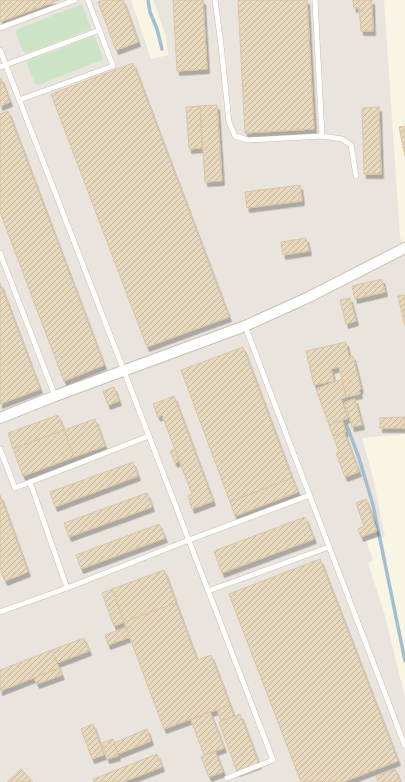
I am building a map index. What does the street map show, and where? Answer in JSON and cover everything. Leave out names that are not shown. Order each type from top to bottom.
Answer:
[{"type":"street","points":[[0,418],[245,326],[309,297],[405,248]]},
{"type":"lane","points":[[0,28],[75,0]]},
{"type":"lane","points":[[19,100],[113,66],[88,0]]},
{"type":"lane","points":[[214,0],[221,44],[229,122],[235,136],[248,140],[322,136],[342,139],[351,145],[356,176]]},
{"type":"lane","points":[[315,0],[322,136]]},
{"type":"lane","points":[[0,67],[100,30]]},
{"type":"lane","points":[[0,50],[273,760],[228,778]]},
{"type":"lane","points":[[0,253],[56,396]]},
{"type":"lane","points":[[245,326],[405,746]]},
{"type":"lane","points":[[0,449],[15,488],[149,436]]},
{"type":"lane","points":[[30,482],[67,588]]},
{"type":"lane","points":[[0,612],[67,588],[189,540],[310,495]]},
{"type":"lane","points":[[208,591],[329,547]]},
{"type":"shaded area","points":[[0,0],[131,0],[151,59],[168,55],[166,37],[153,0],[384,0],[400,237],[405,248],[405,434],[362,438],[373,477],[385,537],[366,540],[373,560],[368,563],[384,612],[405,697],[405,782],[0,782]]},
{"type":"green space","points":[[82,4],[91,29],[27,53],[23,51],[16,30]]},
{"type":"green space","points":[[93,36],[95,37],[103,58],[102,60],[38,85],[35,84],[27,64],[28,61]]},
{"type":"building","points":[[0,0],[59,0],[0,22]]},
{"type":"building","points":[[104,0],[123,0],[138,42],[116,50],[98,2]]},
{"type":"building","points":[[173,0],[203,0],[207,69],[177,71]]},
{"type":"building","points":[[238,0],[307,0],[314,129],[245,133]]},
{"type":"building","points":[[353,0],[372,0],[373,31],[361,31],[359,8],[354,8]]},
{"type":"building","points":[[133,63],[229,317],[147,347],[51,94]]},
{"type":"building","points":[[0,78],[10,102],[0,106]]},
{"type":"building","points":[[217,105],[222,181],[205,182],[200,106]]},
{"type":"building","points":[[200,106],[202,148],[189,149],[186,107]]},
{"type":"building","points":[[379,107],[381,174],[364,174],[362,108]]},
{"type":"building","points":[[8,111],[104,365],[64,381],[0,212],[0,114]]},
{"type":"building","points":[[405,126],[405,156],[399,127]]},
{"type":"building","points":[[300,185],[302,201],[247,208],[245,192]]},
{"type":"building","points":[[306,238],[309,251],[283,255],[281,242]]},
{"type":"building","points":[[382,279],[385,292],[355,299],[352,286]]},
{"type":"building","points":[[0,283],[40,389],[0,404]]},
{"type":"building","points":[[405,295],[405,326],[398,296]]},
{"type":"building","points":[[350,298],[356,321],[346,324],[340,300]]},
{"type":"building","points":[[346,342],[349,357],[353,356],[361,389],[359,390],[360,394],[346,397],[339,367],[331,369],[334,381],[314,385],[306,351]]},
{"type":"building","points":[[243,347],[292,478],[230,502],[181,370]]},
{"type":"building","points":[[342,379],[346,397],[341,399],[348,418],[329,425],[316,389]]},
{"type":"building","points":[[114,387],[119,401],[108,405],[103,391]]},
{"type":"building","points":[[174,396],[213,501],[192,509],[188,496],[192,494],[162,415],[158,417],[153,404]]},
{"type":"building","points":[[355,399],[362,425],[352,427],[345,402]]},
{"type":"building","points":[[58,415],[64,430],[13,449],[8,433]]},
{"type":"building","points":[[405,417],[405,428],[380,428],[380,418]]},
{"type":"building","points":[[95,419],[105,446],[74,457],[64,430]]},
{"type":"building","points":[[342,420],[346,432],[333,436],[329,425]]},
{"type":"building","points":[[64,430],[74,457],[23,476],[13,449]]},
{"type":"building","points":[[344,432],[359,472],[345,477],[336,453],[339,452],[333,436]]},
{"type":"building","points":[[175,449],[179,461],[175,463],[170,451]]},
{"type":"building","points":[[133,462],[138,476],[55,507],[50,492]]},
{"type":"building","points":[[292,478],[298,492],[235,516],[230,502]]},
{"type":"building","points":[[147,493],[152,507],[69,537],[64,523]]},
{"type":"building","points":[[0,495],[28,572],[5,581],[0,568]]},
{"type":"building","points":[[366,499],[377,531],[361,537],[358,529],[364,526],[356,503]]},
{"type":"building","points":[[305,517],[314,539],[222,573],[214,551]]},
{"type":"building","points":[[159,524],[165,538],[81,569],[76,555]]},
{"type":"building","points":[[320,559],[398,761],[343,782],[301,782],[229,594]]},
{"type":"building","points":[[164,570],[176,603],[124,622],[112,589]]},
{"type":"building","points":[[112,589],[124,622],[114,626],[102,593]]},
{"type":"building","points":[[176,603],[197,660],[211,655],[230,705],[164,729],[124,622]]},
{"type":"building","points":[[126,627],[130,637],[108,645],[105,635]]},
{"type":"building","points":[[84,638],[89,651],[57,663],[52,650]]},
{"type":"building","points":[[52,650],[59,668],[0,691],[0,670]]},
{"type":"building","points":[[59,668],[62,675],[37,684],[34,678]]},
{"type":"building","points":[[230,705],[234,716],[221,721],[217,710]]},
{"type":"building","points":[[210,712],[224,748],[204,755],[191,720]]},
{"type":"building","points":[[240,714],[259,764],[237,772],[219,722]]},
{"type":"building","points":[[93,724],[104,755],[92,759],[81,729]]},
{"type":"building","points":[[147,729],[151,741],[118,754],[114,743]]},
{"type":"building","points":[[113,739],[118,756],[107,759],[102,743]]},
{"type":"building","points":[[215,751],[223,772],[209,777],[201,757]]},
{"type":"building","points":[[157,754],[162,767],[123,782],[94,782],[93,779]]},
{"type":"building","points":[[21,769],[33,782],[7,782]]},
{"type":"building","points":[[395,769],[400,782],[378,782],[376,776]]},
{"type":"waterway","points":[[148,0],[150,12],[157,29],[162,49]]},
{"type":"waterway","points":[[347,426],[359,458],[373,505],[405,661]]}]
